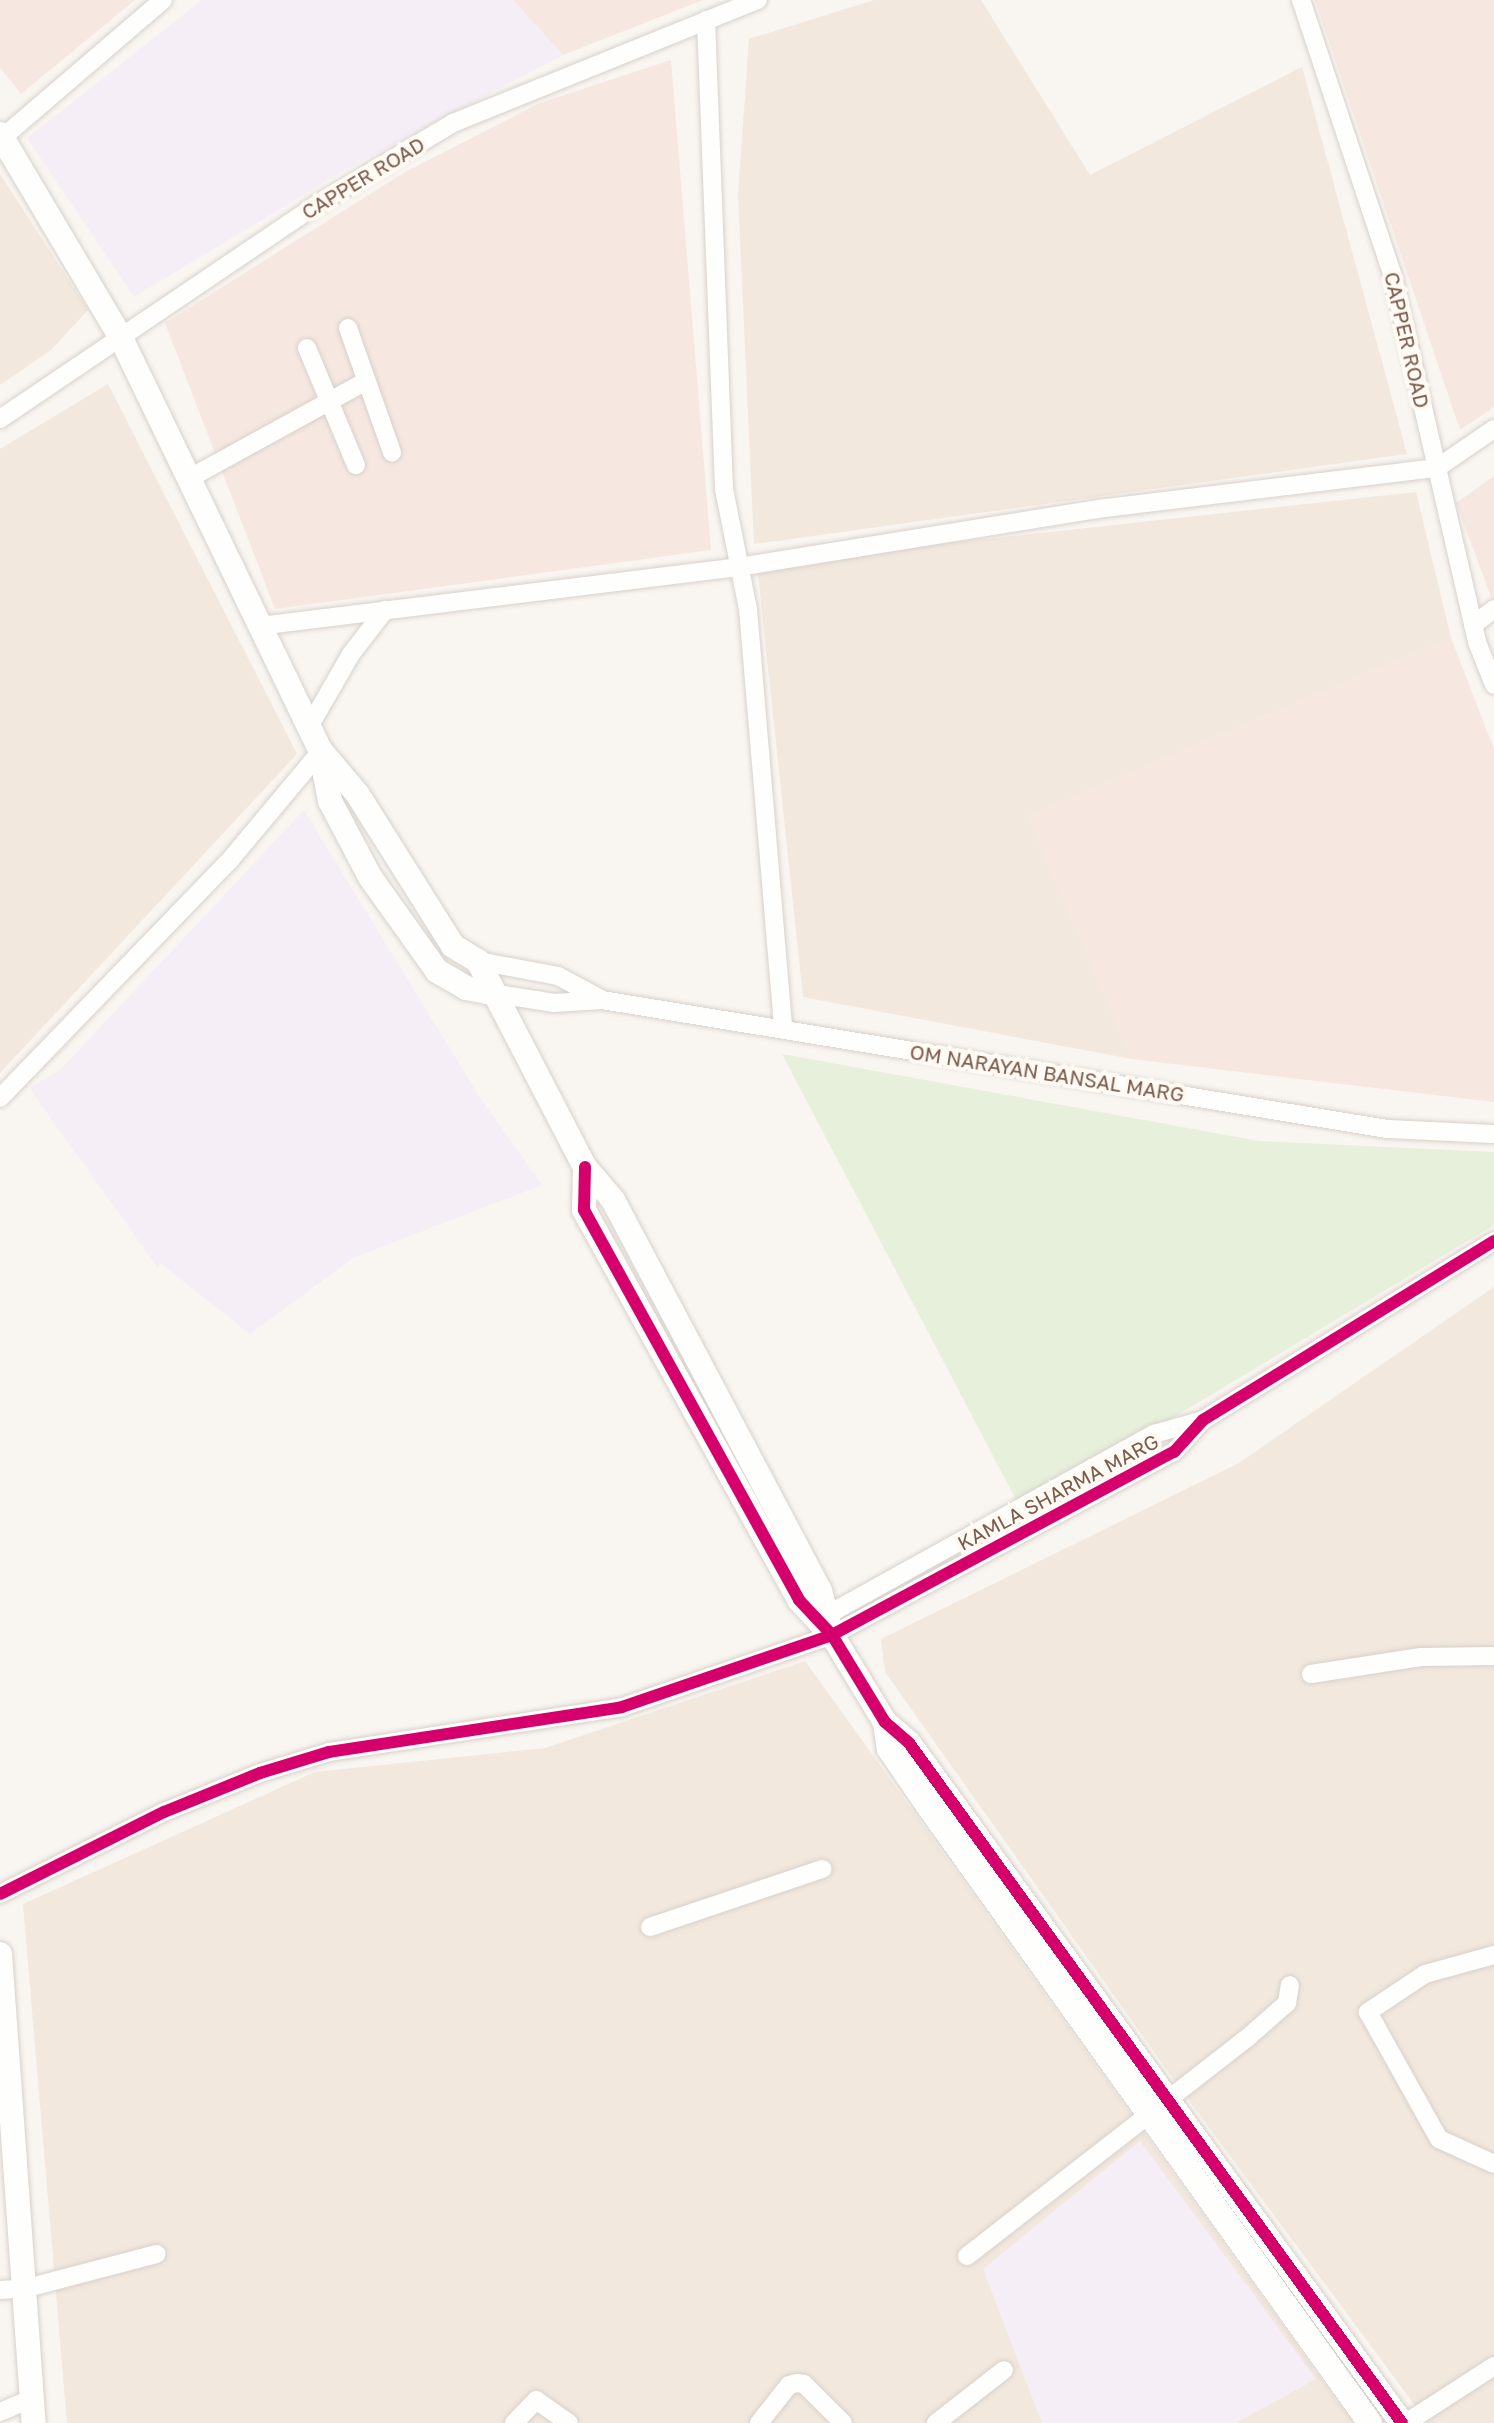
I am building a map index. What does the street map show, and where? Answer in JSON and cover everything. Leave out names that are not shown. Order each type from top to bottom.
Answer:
[{"type":"street","points":[[163,0],[1,136],[121,338],[321,751],[358,795],[453,946],[478,961],[558,976],[602,1000]]},
{"type":"street","name":"CAPPER ROAD","points":[[0,419],[316,205],[453,123],[758,0]]},
{"type":"street","name":"CAPPER ROAD","points":[[1301,0],[1392,273],[1473,625],[1494,685]]},
{"type":"street","points":[[706,20],[724,489],[748,609],[783,1030]]},
{"type":"street","points":[[348,328],[392,452]]},
{"type":"street","points":[[307,348],[356,465]]},
{"type":"street","points":[[188,479],[366,381]]},
{"type":"street","points":[[259,626],[739,567],[1097,509],[1437,468],[1494,429]]},
{"type":"street","points":[[1473,625],[1494,609]]},
{"type":"street","points":[[309,727],[351,654],[385,610]]},
{"type":"street","points":[[321,751],[330,801],[370,877],[437,971],[466,988],[491,993],[554,1003],[602,1000]]},
{"type":"street","points":[[0,1098],[230,860],[321,751]]},
{"type":"street","points":[[478,961],[491,993],[585,1167],[584,1210],[799,1600],[830,1625],[885,1722],[909,1743],[1159,2111],[1254,2266],[1370,2423]]},
{"type":"street","name":"OM NARAYAN BANSAL MARG","points":[[602,1000],[1387,1129],[1494,1134]]},
{"type":"street","name":"KAMLA SHARMA MARG","points":[[830,1625],[1016,1510],[1154,1434],[1203,1420],[1494,1241]]},
{"type":"street","name":"KAMLA SHARMA MARG","points":[[830,1625],[1027,1531],[1174,1452],[1203,1420]]},
{"type":"street","points":[[1016,1510],[1027,1531]]},
{"type":"street","points":[[0,1894],[164,1812],[274,1769],[329,1752],[622,1707],[830,1625]]},
{"type":"street","points":[[1311,1674],[1421,1657],[1494,1656]]},
{"type":"street","points":[[650,1927],[822,1869]]},
{"type":"street","points":[[0,1954],[7,2119],[27,2288],[34,2423]]},
{"type":"street","points":[[1494,1955],[1425,1974],[1368,2012],[1439,2139],[1494,2164]]},
{"type":"street","points":[[967,2256],[1159,2111],[1287,2003],[1290,1985]]},
{"type":"street","points":[[1159,2111],[1276,2252],[1404,2423],[1494,2366]]},
{"type":"street","points":[[1254,2266],[1276,2252]]},
{"type":"street","points":[[0,2290],[27,2288],[157,2254]]},
{"type":"street","points":[[936,2423],[1004,2370]]},
{"type":"street","points":[[759,2423],[789,2385],[797,2383],[804,2384],[843,2423]]},
{"type":"street","points":[[0,2412],[33,2398]]},
{"type":"street","points":[[514,2423],[536,2400],[569,2423]]},
{"type":"shaded area","points":[[0,0],[135,0],[21,94],[0,68]]},
{"type":"shaded area","points":[[202,0],[513,0],[563,55],[338,174],[134,297],[27,138]]},
{"type":"shaded area","points":[[513,0],[703,0],[563,55]]},
{"type":"shaded area","points":[[874,0],[981,0],[1090,175],[1302,67],[1407,454],[754,544],[738,195],[749,39]]},
{"type":"shaded area","points":[[1315,0],[1494,0],[1494,407],[1460,430]]},
{"type":"shaded area","points":[[671,60],[711,550],[275,609],[165,323],[405,172],[540,103]]},
{"type":"shaded area","points":[[0,174],[88,310],[51,350],[0,385]]},
{"type":"shaded area","points":[[108,384],[297,754],[0,1073],[0,449]]},
{"type":"shaded area","points":[[1494,476],[1494,605],[1456,503]]},
{"type":"shaded area","points":[[1416,492],[1451,638],[1028,816],[1132,1059],[803,997],[757,564]]},
{"type":"shaded area","points":[[1451,638],[1494,749],[1494,1102],[1132,1059],[1027,816]]},
{"type":"shaded area","points":[[304,810],[479,1096],[542,1185],[353,1258],[250,1334],[160,1263],[158,1268],[29,1088],[60,1070]]},
{"type":"shaded area","points":[[1494,1287],[1494,2423],[1428,2423],[1176,2083],[885,1672],[881,1639],[1239,1463]]},
{"type":"shaded area","points":[[805,1661],[1353,2423],[67,2423],[23,1904],[315,1772],[545,1748]]},
{"type":"shaded area","points":[[1140,2141],[1316,2379],[1236,2423],[1042,2423],[983,2269]]},
{"type":"green space","points":[[782,1054],[1259,1141],[1494,1152],[1494,1225],[1021,1509]]},
{"type":"cycle path","points":[[585,1167],[584,1210],[799,1600],[832,1635],[885,1722],[909,1743],[1402,2423]]},
{"type":"cycle path","points":[[0,1894],[164,1812],[260,1773],[329,1752],[622,1707],[832,1635],[1174,1452],[1203,1420],[1494,1241]]}]
